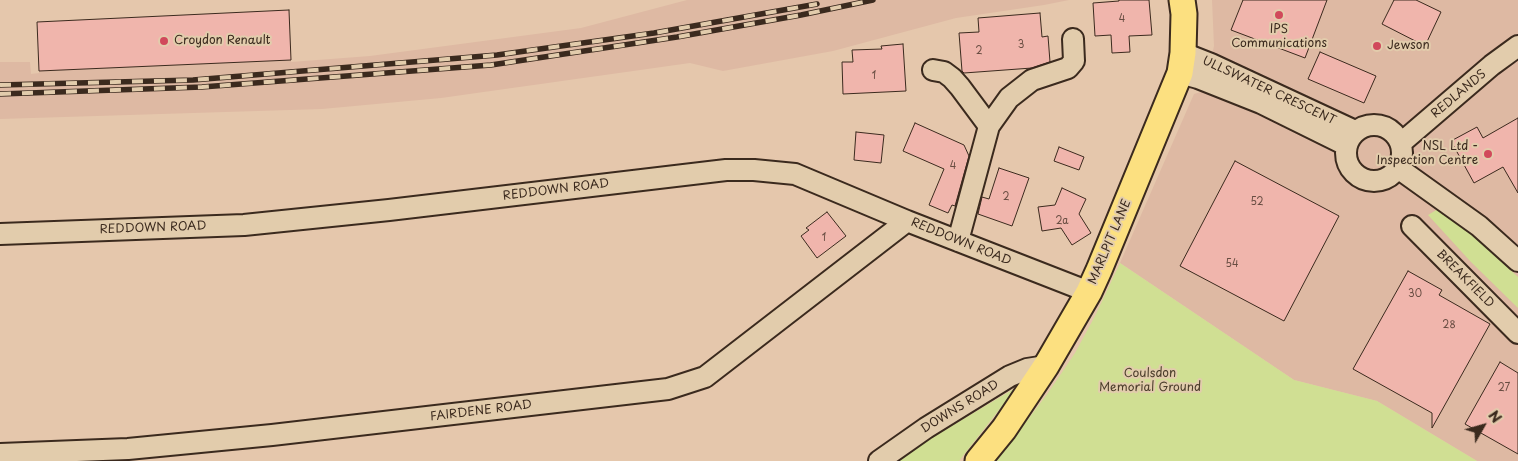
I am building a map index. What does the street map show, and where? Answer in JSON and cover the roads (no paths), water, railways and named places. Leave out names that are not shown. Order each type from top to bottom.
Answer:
[{"type":"main road","name":"MARLPIT LANE","points":[[978,461],[1004,429],[1046,366],[1089,292],[1182,63],[1184,14],[1182,0]]},
{"type":"street","points":[[958,241],[989,126],[1009,98],[1032,80],[1068,68],[1074,61],[1073,40]]},
{"type":"street","name":"REDLANDS","points":[[1401,143],[1492,65],[1518,46]]},
{"type":"street","name":"ULLSWATER CRESCENT","points":[[1182,63],[1198,78],[1298,120],[1351,138]]},
{"type":"street","points":[[933,70],[944,72],[960,86],[989,126]]},
{"type":"street","points":[[1372,124],[1390,129],[1401,143],[1402,152],[1398,168],[1384,180],[1366,181],[1358,177],[1351,171],[1345,154],[1351,138],[1363,126],[1372,124]]},
{"type":"street","points":[[1398,168],[1479,226],[1518,261]]},
{"type":"street","name":"REDDOWN ROAD","points":[[0,234],[244,225],[389,210],[726,170],[796,174],[907,221],[1089,292]]},
{"type":"street","name":"FAIRDENE ROAD","points":[[0,454],[128,449],[252,437],[668,389],[705,377],[907,221]]},
{"type":"street","name":"BREAKFIELD","points":[[1412,226],[1518,333]]},
{"type":"street","name":"DOWNS ROAD","points":[[879,461],[926,428],[1010,376],[1027,369],[1046,366]]},
{"type":"railway","points":[[0,94],[202,87],[491,65],[677,37],[873,0]]},
{"type":"railway","points":[[0,85],[193,80],[497,55],[654,33],[817,4]]},
{"type":"place","name":"IPS Communications","points":[[1279,15]]},
{"type":"place","name":"Croydon Renault","points":[[164,41]]},
{"type":"place","name":"Jewson","points":[[1377,46]]},
{"type":"place","name":"NSL Ltd - Inspection Centre","points":[[1488,154]]},
{"type":"park label","name":"Coulsdon Memorial Ground","points":[[1150,381]]}]
